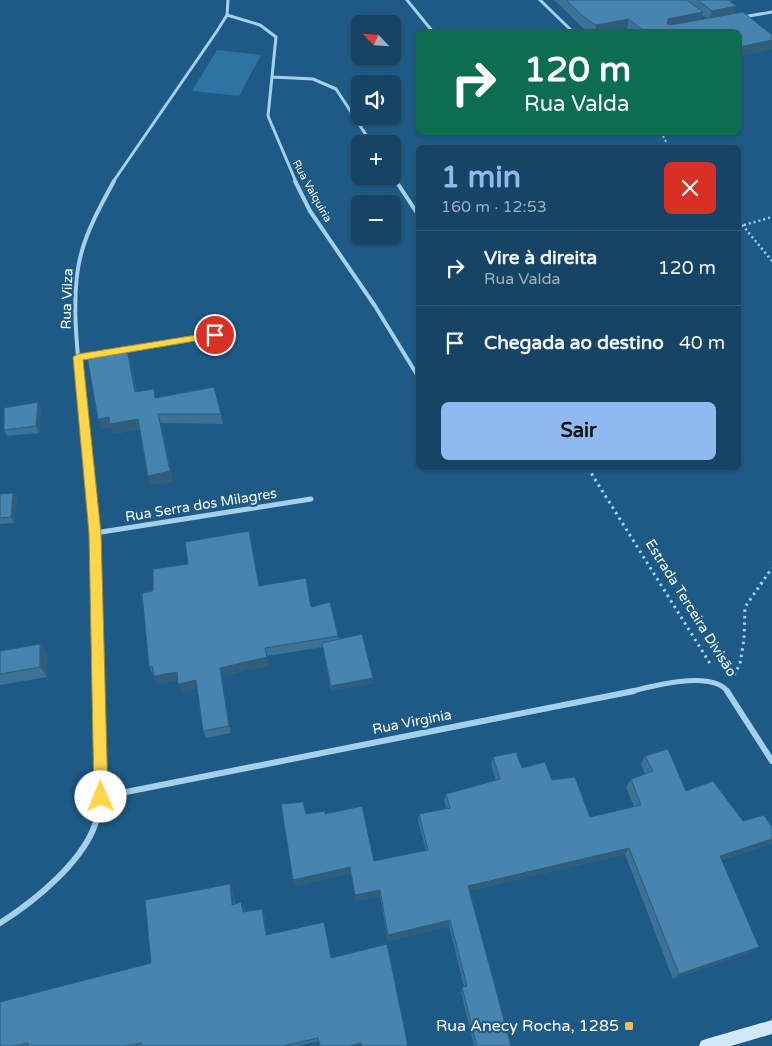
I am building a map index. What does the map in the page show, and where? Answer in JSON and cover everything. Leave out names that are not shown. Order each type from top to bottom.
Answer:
[{"type":"street","points":[[227,12],[228,0]]},
{"type":"street","points":[[407,0],[431,30]]},
{"type":"street","points":[[540,0],[571,30]]},
{"type":"street","name":"Rua Valquíria","points":[[227,12],[272,31],[276,37],[268,116],[283,156],[310,211],[375,306],[416,373]]},
{"type":"street","name":"Rua Vilza","points":[[0,923],[36,896],[68,865],[90,839],[98,819],[101,797],[95,533],[78,357],[76,294],[80,256],[90,225],[115,179],[227,12]]},
{"type":"street","points":[[735,19],[772,12]]},
{"type":"street","points":[[272,78],[313,79],[336,89],[366,135]]},
{"type":"street","points":[[399,185],[416,211]]},
{"type":"street","points":[[117,351],[215,335]]},
{"type":"street","points":[[78,357],[107,352]]},
{"type":"street","name":"Rua Serra dos Milagres","points":[[95,533],[311,499]]},
{"type":"street","name":"Rua Virginia","points":[[101,797],[688,680],[712,683],[726,689]]},
{"type":"street","name":"Estrada Terceira Divisão","points":[[726,689],[772,761]]},
{"type":"street","points":[[706,1046],[772,1026]]},
{"type":"path","points":[[744,225],[772,217]]},
{"type":"path","points":[[741,223],[772,261]]},
{"type":"path","name":"Estrada Terceira Divisão","points":[[589,470],[726,689]]},
{"type":"path","points":[[726,689],[740,664],[746,607],[772,568]]},
{"type":"shaded area","points":[[217,50],[261,55],[239,96],[192,91]]},
{"type":"building","points":[[566,0],[687,0],[703,12],[668,19],[667,24],[743,12],[772,35],[772,40],[741,47],[741,30],[643,30],[629,19],[596,25],[585,18]]},
{"type":"building","points":[[698,0],[728,0],[736,6],[712,11]]},
{"type":"building","points":[[127,349],[135,392],[154,389],[155,398],[214,387],[221,414],[158,414],[170,471],[148,476],[138,419],[110,424],[109,417],[98,419],[87,356]]},
{"type":"building","points":[[38,402],[36,426],[4,430],[4,408]]},
{"type":"building","points":[[13,493],[11,517],[0,518],[0,494]]},
{"type":"building","points":[[249,531],[259,586],[306,578],[311,607],[330,602],[338,636],[265,648],[267,657],[220,668],[229,726],[203,731],[196,680],[178,684],[177,672],[154,676],[152,666],[149,667],[142,593],[153,591],[153,569],[188,564],[185,542]]},
{"type":"building","points":[[362,634],[373,678],[331,686],[322,643]]},
{"type":"building","points":[[40,644],[40,667],[0,674],[0,651]]},
{"type":"building","points":[[668,749],[686,791],[713,781],[743,821],[764,815],[772,827],[772,839],[720,856],[759,947],[679,974],[629,848],[468,886],[511,1046],[477,1046],[462,987],[467,986],[450,920],[388,935],[380,890],[355,895],[350,867],[293,880],[281,804],[303,802],[306,814],[325,811],[325,814],[362,806],[374,861],[428,850],[419,814],[450,808],[446,794],[500,779],[493,757],[516,752],[522,768],[545,762],[552,780],[575,777],[590,817],[641,805],[631,779],[653,771],[645,756]]},
{"type":"building","points":[[230,884],[232,905],[241,902],[243,912],[262,909],[266,935],[324,922],[331,958],[387,944],[408,1046],[362,1046],[361,1043],[349,1046],[320,1046],[318,1038],[283,1046],[141,1046],[141,1043],[125,1046],[28,1046],[28,1043],[0,1046],[0,1002],[151,963],[145,900]]},
{"type":"place","name":"Rua Anecy Rocha, 1285","points":[[629,1026]]},
{"type":"route","points":[[101,797],[95,533],[78,357],[215,335]]}]
